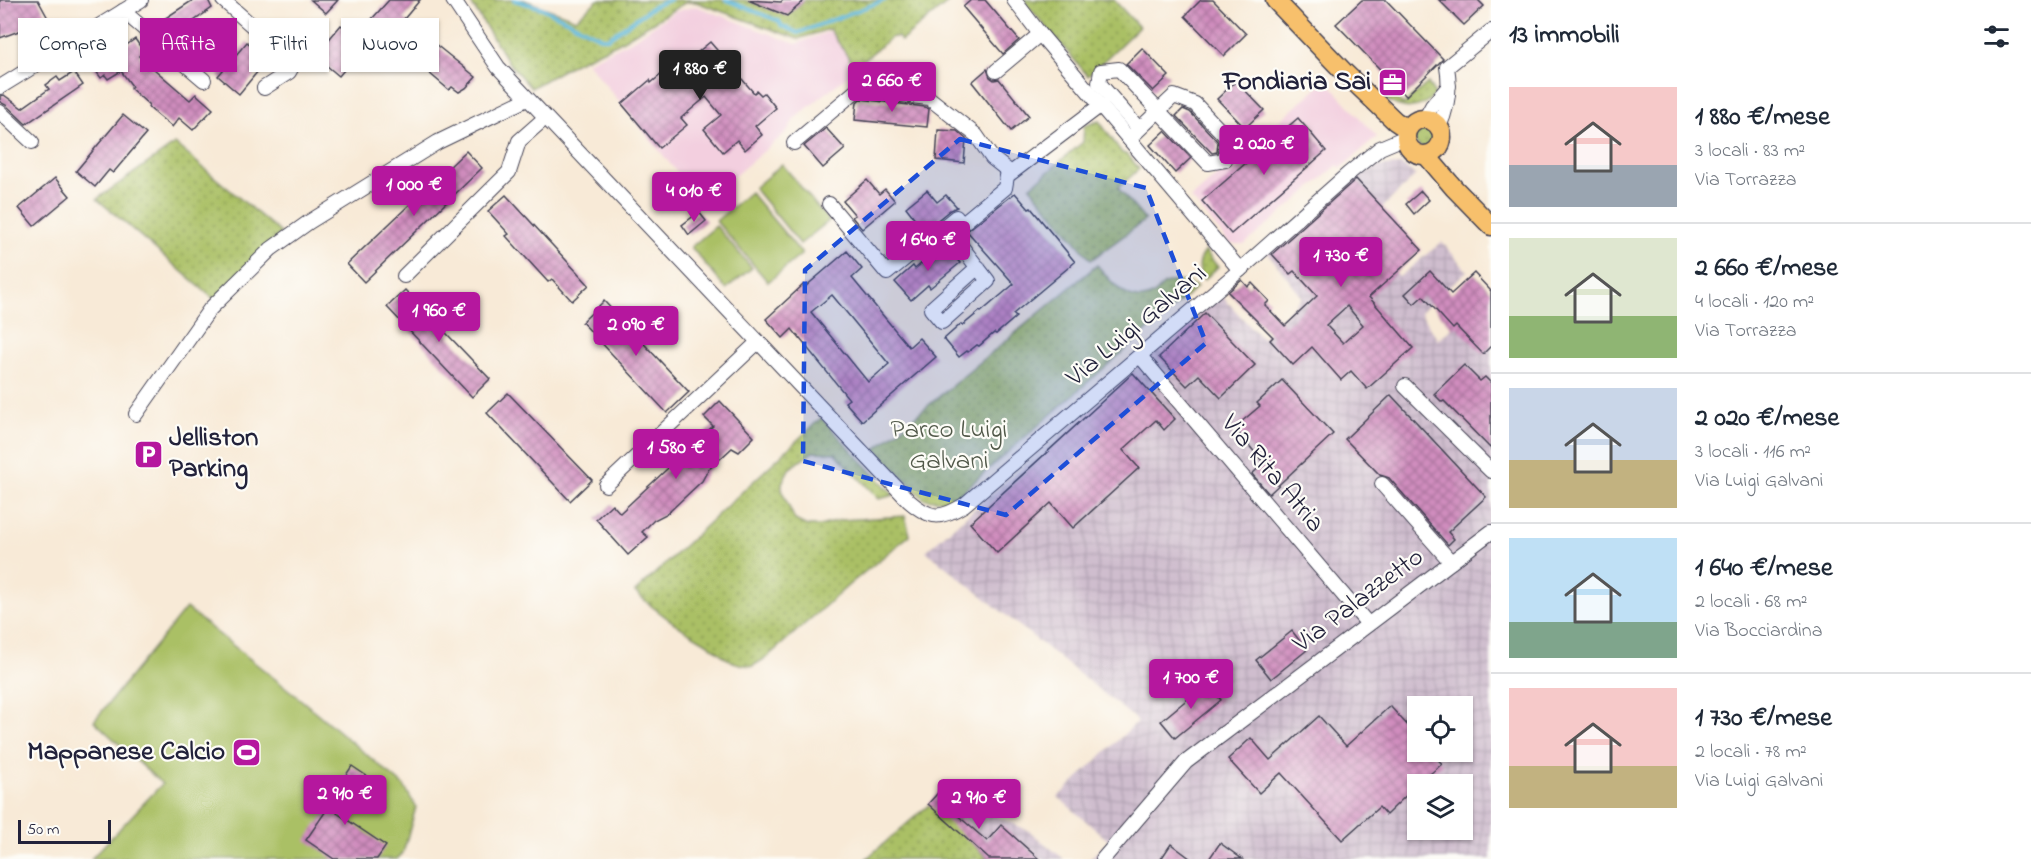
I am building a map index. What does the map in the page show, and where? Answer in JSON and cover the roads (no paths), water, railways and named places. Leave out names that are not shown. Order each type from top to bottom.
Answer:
[{"type":"main road","points":[[1275,0],[1344,72],[1375,100],[1417,130],[1442,138],[1432,152],[1416,154],[1417,130]]},
{"type":"main road","points":[[1432,152],[1454,188],[1491,226]]},
{"type":"street","points":[[0,87],[141,0]]},
{"type":"street","points":[[223,0],[249,23]]},
{"type":"street","points":[[453,0],[498,67],[758,342],[606,485]]},
{"type":"street","points":[[1014,1],[1101,105],[1134,134]]},
{"type":"street","points":[[123,11],[204,80]]},
{"type":"street","points":[[1417,130],[1446,112],[1450,84],[1447,67],[1491,31]]},
{"type":"street","points":[[996,71],[1040,34]]},
{"type":"street","points":[[246,39],[249,35]]},
{"type":"street","points":[[1134,134],[1159,111],[1174,96],[1195,104],[1228,139],[1225,160],[1208,163],[1159,111],[1119,69],[1101,71],[1099,83],[1134,134],[1240,270]]},
{"type":"street","points":[[264,88],[289,72]]},
{"type":"street","points":[[794,143],[857,90],[928,98],[976,135],[992,158],[1009,175]]},
{"type":"street","points":[[136,414],[210,309],[271,249],[309,222],[438,142],[527,99]]},
{"type":"street","points":[[829,204],[887,273],[1101,105]]},
{"type":"street","points":[[0,112],[32,142]]},
{"type":"street","points":[[404,276],[508,172],[519,141],[545,118]]},
{"type":"street","name":"Via Luigi Galvani","points":[[758,342],[916,507],[932,515],[947,515],[964,505],[1140,356],[1380,148],[1417,130]]},
{"type":"street","points":[[978,267],[951,233],[1005,188],[1009,175]]},
{"type":"street","name":"Via Rita Atria","points":[[1140,356],[1368,624]]},
{"type":"street","points":[[1405,387],[1491,471]]},
{"type":"street","points":[[1382,484],[1451,562]]},
{"type":"street","name":"Via Palazzetto","points":[[1103,859],[1186,762],[1491,532]]},
{"type":"waterway","points":[[514,0],[542,8],[602,38],[608,38],[654,6],[670,0]]},
{"type":"waterway","points":[[726,0],[779,21],[782,26],[798,33],[885,0]]},
{"type":"place","name":"Fondiaria Sai","points":[[1392,82]]},
{"type":"place","name":"Jelliston Parking","points":[[148,454]]},
{"type":"place","name":"Mappanese Calcio","points":[[246,752]]},
{"type":"park label","name":"Parco Luigi Galvani","points":[[949,446]]}]
